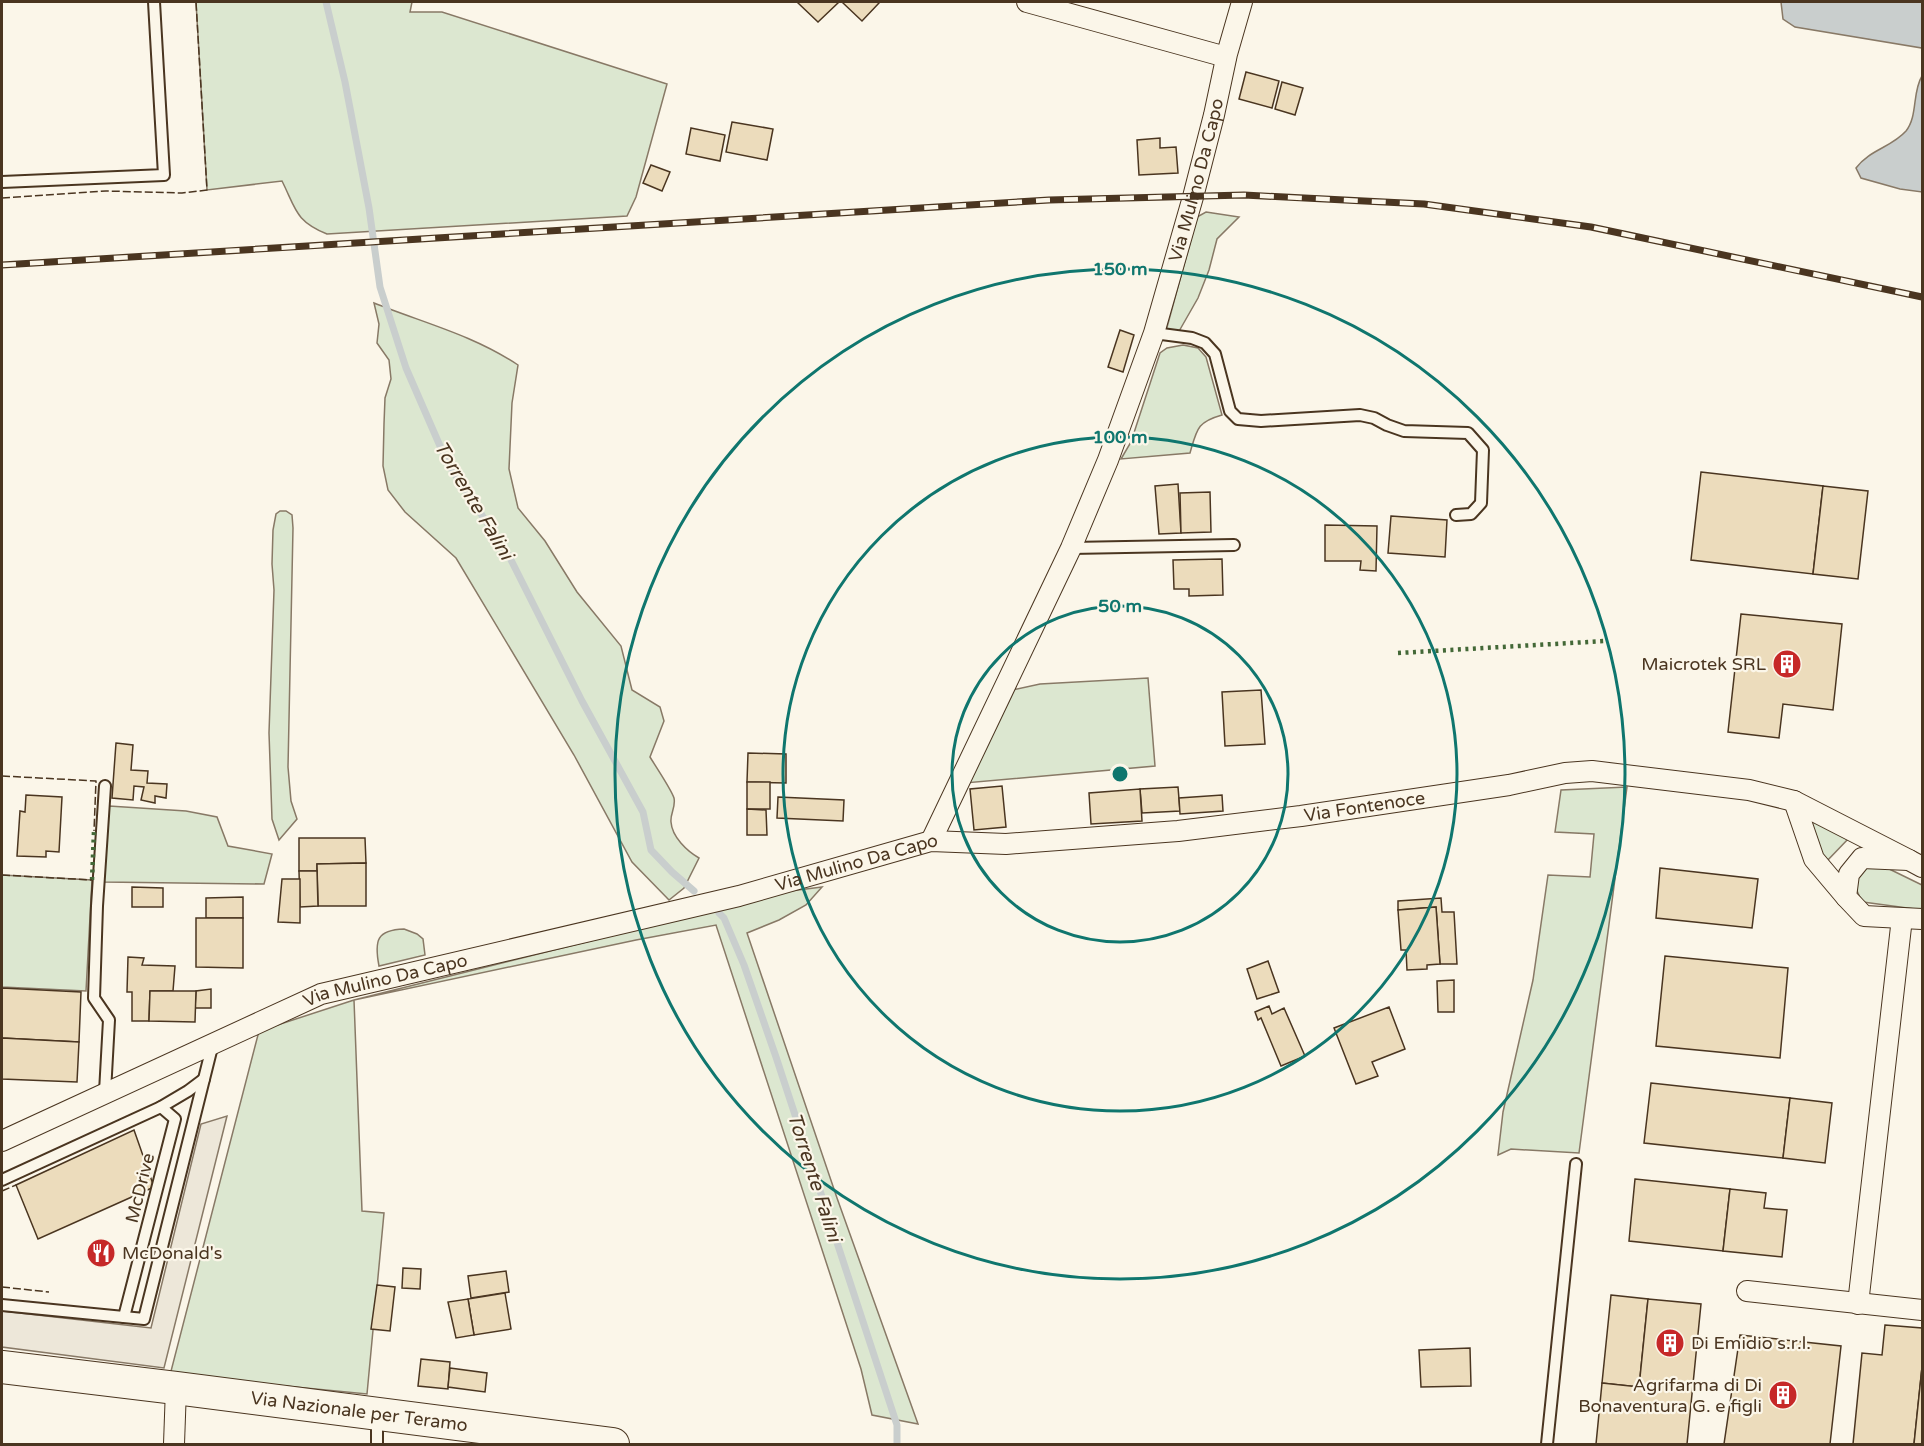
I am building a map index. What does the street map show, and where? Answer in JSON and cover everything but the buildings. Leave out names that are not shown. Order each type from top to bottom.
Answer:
[{"type":"main road","name":"Via Nazionale per Teramo","points":[[2,1367],[614,1444]]},
{"type":"street","points":[[1027,2],[1226,57]]},
{"type":"street","name":"Via Mulino Da Capo","points":[[2,1142],[105,1092],[321,994],[739,896],[931,841],[1071,548],[1108,460],[1154,333],[1193,197],[1214,116],[1226,57],[1242,2]]},
{"type":"street","name":"Via Fontenoce","points":[[931,841],[1006,844],[1178,831],[1300,816],[1509,785],[1565,773],[1592,771],[1749,790],[1794,801],[1916,864]]},
{"type":"street","points":[[1794,801],[1814,858],[1864,916],[1923,919]]},
{"type":"street","name":"Via Fontenoce","points":[[1846,897],[1849,874],[1862,858],[1916,864]]},
{"type":"street","points":[[1857,1304],[1902,918]]},
{"type":"street","points":[[1747,1291],[1923,1310]]},
{"type":"street","points":[[174,1444],[176,1388]]},
{"type":"lane","points":[[2,182],[164,175],[154,2]]},
{"type":"lane","points":[[1154,333],[1192,338],[1205,343],[1215,354],[1230,411],[1238,419],[1261,421],[1360,415],[1374,418],[1404,431],[1468,433],[1483,450],[1481,503],[1471,514],[1456,515]]},
{"type":"lane","points":[[1071,548],[1234,545]]},
{"type":"lane","points":[[105,786],[94,998],[109,1020],[105,1092]]},
{"type":"lane","points":[[2,1305],[144,1319],[213,1043]]},
{"type":"lane","points":[[2,1180],[161,1107],[188,1091],[204,1078]]},
{"type":"lane","name":"McDrive","points":[[124,1317],[175,1119],[161,1107]]},
{"type":"lane","points":[[1547,1444],[1575,1164]]},
{"type":"lane","points":[[377,1414],[377,1444]]},
{"type":"green space","points":[[196,2],[412,2],[410,12],[442,12],[667,84],[636,197],[627,216],[327,234],[302,219],[282,181],[207,190]]},
{"type":"green space","points":[[1206,212],[1239,217],[1217,239],[1209,270],[1198,298],[1178,333],[1166,331],[1197,217]]},
{"type":"green space","points":[[374,303],[466,337],[518,365],[512,403],[509,469],[518,508],[545,541],[577,592],[621,646],[632,690],[660,707],[664,721],[650,757],[674,798],[671,819],[674,833],[690,852],[699,858],[684,888],[669,900],[632,862],[574,755],[456,558],[405,512],[388,490],[383,466],[384,424],[385,398],[391,379],[389,360],[377,343],[379,324]]},
{"type":"green space","points":[[1183,345],[1198,348],[1206,357],[1222,415],[1207,421],[1199,428],[1190,453],[1121,459],[1131,442],[1160,353],[1167,348]]},
{"type":"green space","points":[[286,511],[292,515],[293,528],[288,767],[291,801],[297,819],[279,840],[272,819],[269,733],[274,590],[273,530],[276,514]]},
{"type":"green space","points":[[1148,678],[1155,766],[965,783],[1012,690],[1040,684]]},
{"type":"green space","points":[[1627,787],[1579,1153],[1511,1149],[1498,1155],[1503,1112],[1533,980],[1548,875],[1590,877],[1594,834],[1555,832],[1561,790]]},
{"type":"green space","points":[[109,806],[186,811],[217,817],[228,846],[272,854],[264,884],[104,882]]},
{"type":"green space","points":[[1814,819],[1850,837],[1824,864],[1809,821]]},
{"type":"green space","points":[[1879,864],[1922,885],[1922,910],[1863,902],[1856,889],[1857,876],[1862,867]]},
{"type":"green space","points":[[2,875],[92,880],[86,991],[2,987]]},
{"type":"green space","points":[[822,887],[806,905],[779,920],[747,933],[837,1198],[918,1424],[872,1415],[861,1369],[716,925],[354,1000],[790,891]]},
{"type":"green space","points":[[404,929],[423,939],[425,955],[379,966],[377,949],[379,938],[388,932]]},
{"type":"green space","points":[[354,1000],[362,1211],[384,1213],[367,1394],[170,1375],[259,1031]]},
{"type":"shaded area","points":[[1781,2],[1922,2],[1922,48],[1795,27],[1783,19]]},
{"type":"shaded area","points":[[1922,76],[1922,192],[1900,189],[1861,178],[1856,168],[1861,162],[1894,141],[1910,125]]},
{"type":"shaded area","points":[[227,1116],[164,1368],[2,1347],[2,1311],[151,1328],[201,1124]]},
{"type":"waterway","name":"Torrente Falini","points":[[326,2],[345,82],[369,208],[380,287],[406,368],[447,462],[510,558],[582,701],[643,812],[651,850],[694,891]]},
{"type":"waterway","name":"Torrente Falini","points":[[719,913],[724,918],[744,965],[776,1057],[897,1425],[897,1444]]},
{"type":"railway","points":[[2,265],[1049,200],[1244,195],[1424,204],[1591,227],[1922,297]]},
{"type":"hedge","points":[[1398,653],[1605,641]]},
{"type":"hedge","points":[[92,880],[94,831]]},
{"type":"fence","points":[[2,198],[106,191],[182,193],[207,190],[196,2]]},
{"type":"fence","points":[[2,776],[96,781],[94,831]]},
{"type":"fence","points":[[2,875],[92,880]]},
{"type":"fence","points":[[2,1191],[16,1185]]},
{"type":"fence","points":[[2,1287],[49,1292]]},
{"type":"place","name":"Maicrotek SRL","points":[[1787,664]]},
{"type":"place","name":"McDonald's","points":[[101,1253]]},
{"type":"place","name":"Di Emidio s.r.l.","points":[[1670,1343]]},
{"type":"place","name":"Agrifarma di Di Bonaventura G. e figli","points":[[1783,1395]]}]
